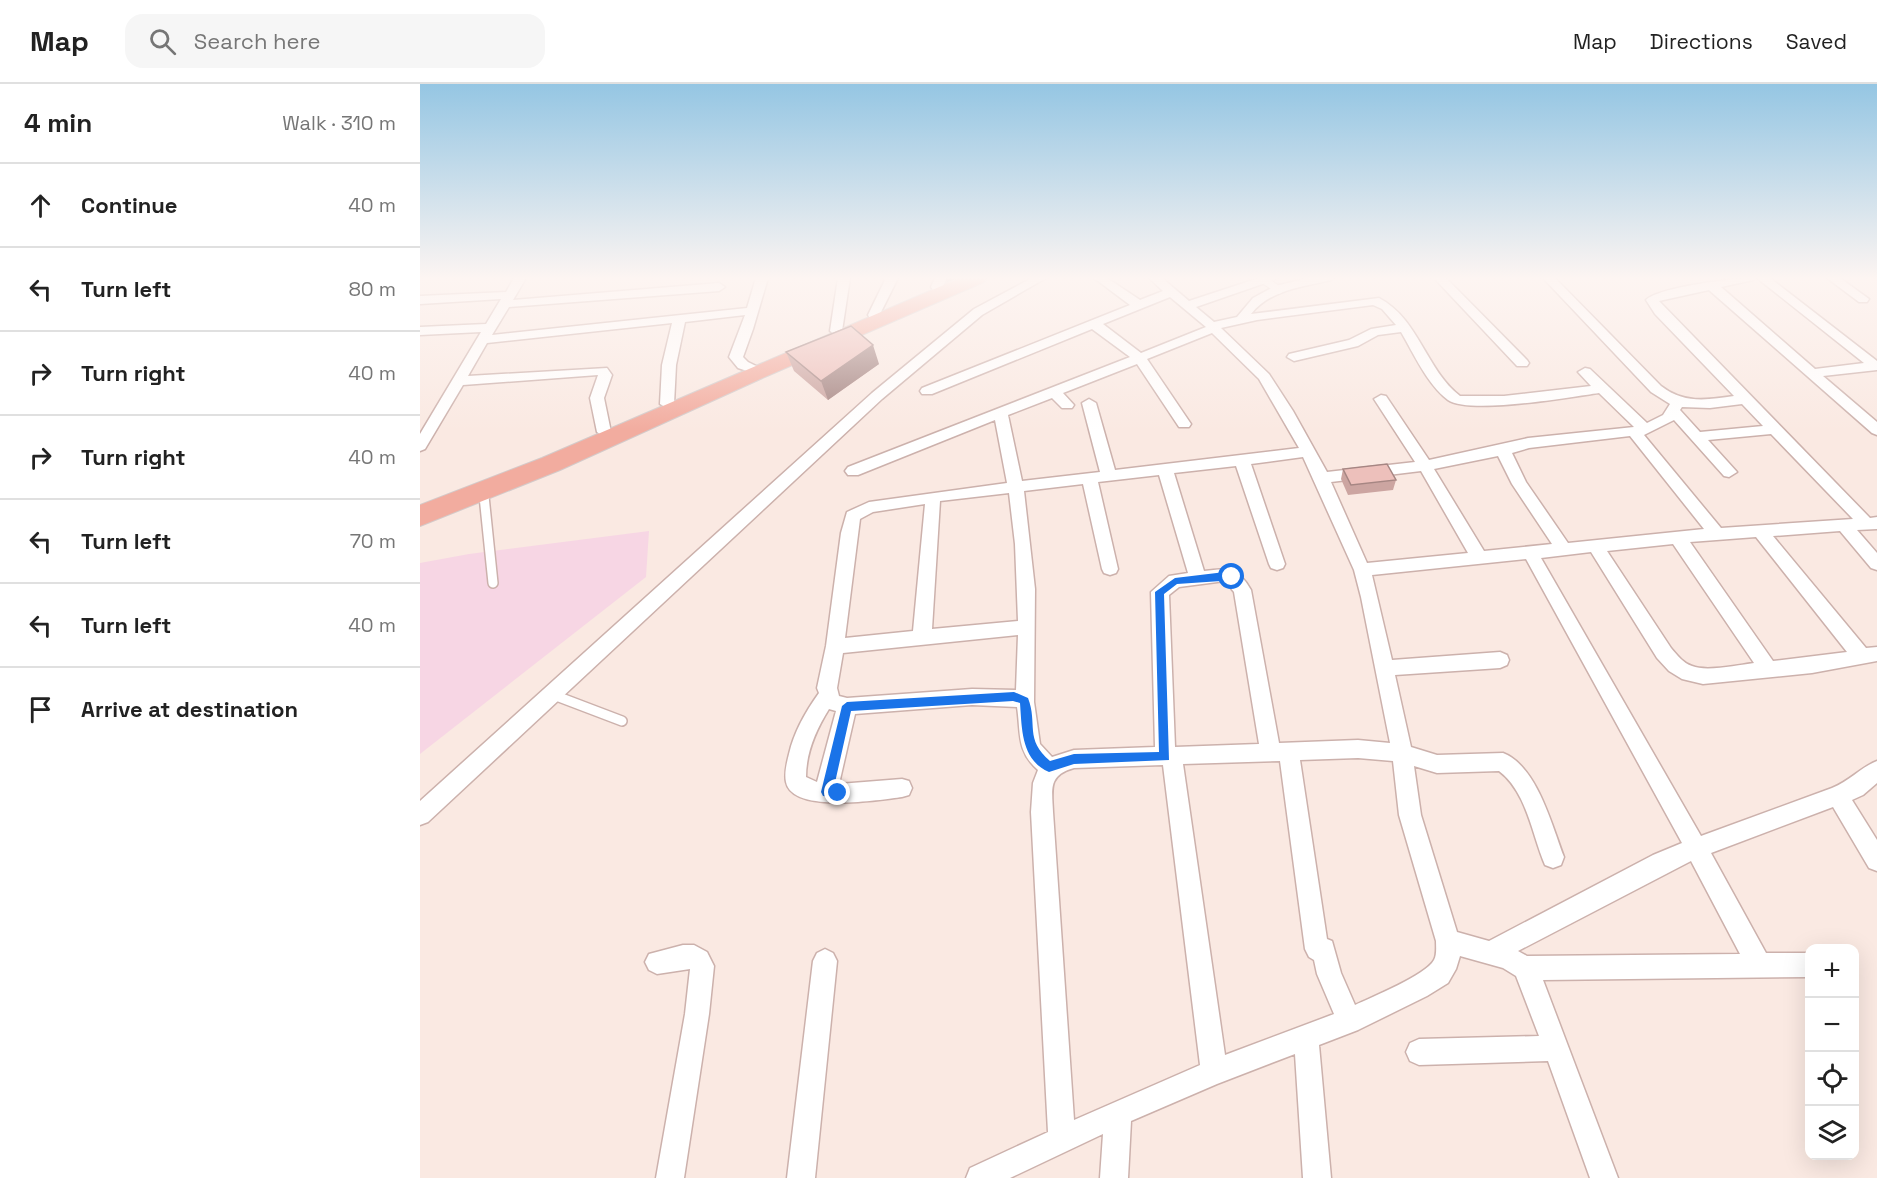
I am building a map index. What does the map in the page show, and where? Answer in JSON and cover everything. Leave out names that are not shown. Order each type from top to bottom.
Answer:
[{"type":"highway","points":[[420,507],[754,369],[834,341],[852,329]]},
{"type":"highway","points":[[420,516],[484,492],[754,369],[795,359],[861,329]]},
{"type":"street","points":[[420,331],[455,329]]},
{"type":"street","points":[[420,446],[490,329]]},
{"type":"street","points":[[484,340],[586,329]]},
{"type":"street","points":[[667,404],[669,365],[677,329]]},
{"type":"street","points":[[747,329],[736,357],[738,362],[754,369]]},
{"type":"street","points":[[834,341],[836,329]]},
{"type":"street","points":[[420,815],[813,457],[856,415],[956,329]]},
{"type":"street","points":[[927,391],[1082,329]]},
{"type":"street","points":[[1101,329],[1140,358],[1184,424]]},
{"type":"street","points":[[853,471],[1209,329]]},
{"type":"street","points":[[980,1178],[1118,1113],[1214,1072],[1349,1021],[1418,987],[1439,974],[1448,961],[1448,941],[1410,815],[1385,668],[1362,570],[1322,478],[1264,378],[1216,329]]},
{"type":"street","points":[[1294,357],[1339,347],[1376,332],[1396,329]]},
{"type":"street","points":[[1404,329],[1443,386],[1455,399],[1557,395],[1602,388]]},
{"type":"street","points":[[1489,329],[1522,363]]},
{"type":"street","points":[[1598,329],[1675,407],[1697,437],[1729,472]]},
{"type":"street","points":[[1678,329],[1774,429],[1871,523]]},
{"type":"street","points":[[1765,329],[1877,430]]},
{"type":"street","points":[[1829,329],[1876,366]]},
{"type":"street","points":[[1002,349],[1012,358]]},
{"type":"street","points":[[1812,373],[1876,366]]},
{"type":"street","points":[[459,381],[602,371],[605,375],[597,398],[604,432]]},
{"type":"street","points":[[1585,372],[1640,431],[1718,535]]},
{"type":"street","points":[[1054,392],[1067,405]]},
{"type":"street","points":[[1381,399],[1425,466],[1480,559]]},
{"type":"street","points":[[1322,478],[1425,466],[1528,443],[1640,431],[1663,422],[1675,407],[1746,399]]},
{"type":"street","points":[[1089,404],[1109,476]]},
{"type":"street","points":[[1001,413],[1016,487],[1025,568],[1027,627],[1025,701],[1029,743],[1036,756],[1049,767]]},
{"type":"street","points":[[1697,437],[1774,429]]},
{"type":"street","points":[[1504,450],[1504,455],[1514,473],[1564,550]]},
{"type":"street","points":[[1025,701],[1014,696],[1000,696],[847,706],[838,705],[828,696],[827,688],[853,516],[869,507],[1308,452]]},
{"type":"street","points":[[1242,460],[1277,564]]},
{"type":"street","points":[[1165,469],[1198,579]]},
{"type":"street","points":[[1089,478],[1110,569]]},
{"type":"street","points":[[922,637],[933,498]]},
{"type":"street","points":[[1362,570],[1678,538],[1871,523]]},
{"type":"street","points":[[1844,525],[1877,564]]},
{"type":"street","points":[[1761,532],[1869,655]]},
{"type":"street","points":[[1678,538],[1769,670]]},
{"type":"street","points":[[1595,546],[1664,653],[1676,666],[1689,674],[1703,676],[1769,670],[1869,655]]},
{"type":"street","points":[[1531,554],[1759,965]]},
{"type":"street","points":[[1214,1072],[1168,756],[1160,592],[1175,581],[1225,576],[1232,577],[1242,590],[1280,752],[1321,949],[1349,1021]]},
{"type":"street","points":[[835,646],[1027,627]]},
{"type":"street","points":[[1385,668],[1500,660]]},
{"type":"street","points":[[828,696],[815,712],[807,728],[795,773],[796,782],[803,789],[827,792],[902,788]]},
{"type":"street","points":[[827,792],[847,706]]},
{"type":"street","points":[[1062,1140],[1042,812],[1044,777],[1049,767],[1074,759],[1358,749],[1401,753],[1437,764],[1454,765],[1495,761],[1509,765],[1521,779],[1553,857]]},
{"type":"street","points":[[1492,952],[1619,883],[1696,848],[1838,796],[1856,788],[1877,770]]},
{"type":"street","points":[[1838,796],[1877,860]]},
{"type":"street","points":[[1448,941],[1492,952],[1524,968],[1805,965]]},
{"type":"street","points":[[657,962],[693,957],[699,960],[702,966],[693,1038],[670,1178]]},
{"type":"street","points":[[801,1178],[825,961]]},
{"type":"street","points":[[1524,968],[1533,985],[1604,1178]]},
{"type":"street","points":[[1306,1037],[1317,1178]]},
{"type":"street","points":[[1419,1052],[1555,1048]]},
{"type":"street","points":[[1113,1178],[1118,1113]]},
{"type":"lane","points":[[484,492],[493,583]]},
{"type":"lane","points":[[551,694],[622,721]]},
{"type":"shaded area","points":[[649,531],[646,577],[420,754],[420,563],[469,554]]},
{"type":"building","points":[[843,329],[855,329],[873,345],[821,381],[786,352]]},
{"type":"building","points":[[1387,464],[1396,480],[1351,485],[1343,469]]},
{"type":"route","points":[[838,793],[827,792],[847,706],[1014,696],[1025,701],[1029,743],[1036,756],[1049,767],[1074,759],[1165,756],[1160,592],[1175,581],[1232,577]]}]
